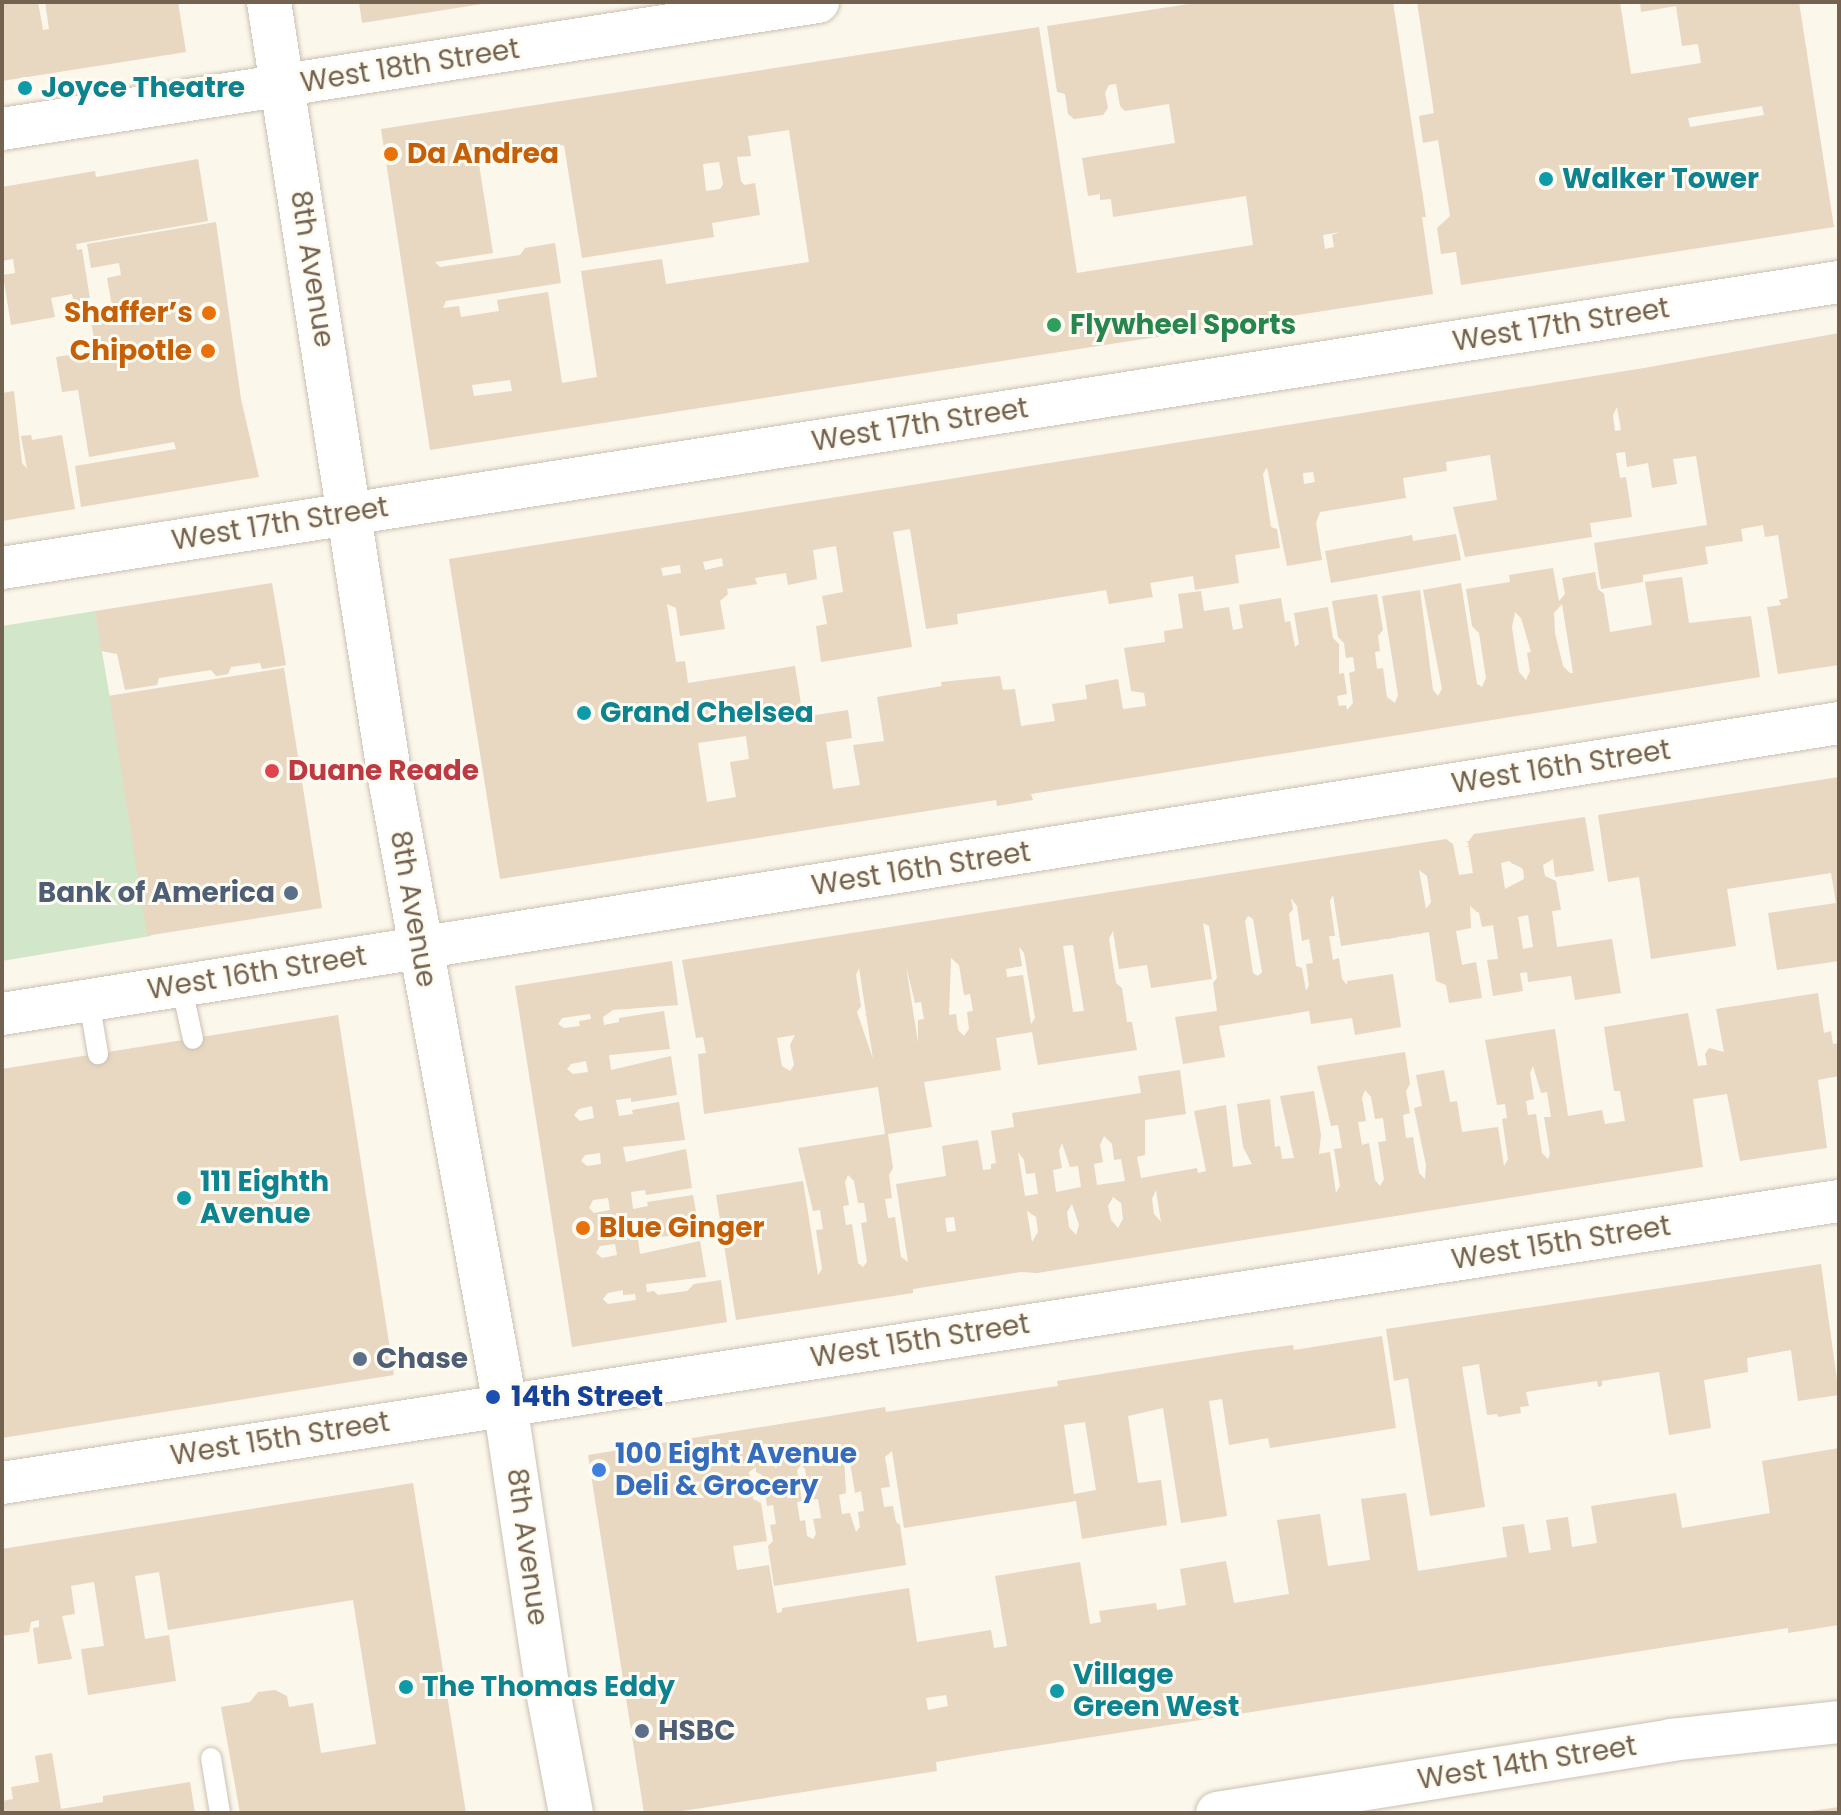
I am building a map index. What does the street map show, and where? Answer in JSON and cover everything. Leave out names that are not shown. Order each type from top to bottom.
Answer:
[{"type":"main road","name":"8th Avenue","points":[[269,2],[419,948],[505,1404],[547,1686],[571,1813]]},
{"type":"street","name":"West 18th Street","points":[[2,129],[818,2]]},
{"type":"street","name":"West 17th Street","points":[[2,568],[1839,282]]},
{"type":"street","name":"West 16th Street","points":[[2,1014],[1839,723]]},
{"type":"street","name":"West 15th Street","points":[[2,1483],[1839,1201]]},
{"type":"street","name":"West 14th Street","points":[[1217,1813],[1671,1740],[1839,1722]]},
{"type":"lane","points":[[181,984],[193,1039]]},
{"type":"lane","points":[[89,1000],[98,1054]]},
{"type":"lane","points":[[211,1758],[220,1813]]},
{"type":"green space","points":[[95,611],[151,936],[2,961],[2,626]]},
{"type":"building","points":[[38,2],[43,30],[49,29],[45,2],[178,2],[186,52],[2,81],[2,4]]},
{"type":"building","points":[[359,2],[482,2],[482,4],[362,23]]},
{"type":"building","points":[[1201,2],[1393,2],[1426,217],[1422,217],[1433,294],[430,450],[381,129],[1039,27],[1077,273],[1253,245],[1246,196],[1113,217],[1111,199],[1100,200],[1100,194],[1088,196],[1082,158],[1175,143],[1169,104],[1125,111],[1120,106],[1116,84],[1109,85],[1105,93],[1108,108],[1103,115],[1074,119],[1068,114],[1065,94],[1057,92],[1047,26]],"holes":[[[789,130],[809,262],[666,284],[662,259],[581,271],[597,377],[562,383],[548,292],[497,300],[499,311],[461,317],[459,306],[443,308],[446,301],[561,283],[555,243],[525,248],[520,255],[440,267],[435,262],[493,253],[478,158],[564,145],[582,258],[714,237],[712,223],[760,215],[755,183],[744,185],[741,181],[737,157],[751,156],[748,136]],[[719,162],[723,184],[720,189],[706,191],[703,164]],[[1340,232],[1332,235],[1334,247],[1325,249],[1323,235]],[[510,380],[512,391],[474,396],[472,385]]]},
{"type":"building","points":[[1417,2],[1620,2],[1631,74],[1701,63],[1698,44],[1682,46],[1676,6],[1641,12],[1640,2],[1799,2],[1834,227],[1461,285],[1456,252],[1441,254],[1437,228],[1450,216],[1438,140],[1423,143],[1419,116],[1434,113]],"holes":[[[1762,106],[1764,115],[1690,127],[1688,118]]]},
{"type":"building","points":[[198,159],[208,221],[76,244],[77,250],[82,249],[92,311],[76,314],[72,294],[51,298],[55,317],[11,325],[3,275],[15,273],[13,259],[2,261],[2,187],[95,171],[96,177]]},
{"type":"building","points":[[216,222],[241,399],[259,477],[81,507],[75,466],[176,449],[174,442],[89,457],[78,390],[62,392],[56,357],[96,351],[90,315],[113,312],[107,278],[121,275],[119,263],[91,268],[87,244]]},
{"type":"building","points":[[1839,333],[1839,665],[1778,674],[1767,607],[1781,605],[1779,600],[1788,598],[1778,535],[1765,537],[1763,525],[1741,529],[1743,541],[1705,547],[1708,564],[1643,575],[1643,582],[1601,589],[1594,543],[1707,525],[1696,456],[1673,459],[1677,484],[1652,488],[1648,463],[1627,467],[1625,452],[1616,453],[1620,478],[1626,477],[1632,517],[1590,523],[1592,537],[1465,557],[1453,507],[1497,500],[1490,455],[1446,462],[1447,471],[1403,478],[1406,498],[1320,512],[1316,523],[1322,560],[1287,566],[1267,467],[1263,474],[1271,527],[1277,529],[1280,548],[1235,555],[1239,583],[1195,590],[1193,576],[1150,583],[1153,597],[1109,604],[1106,590],[957,614],[958,624],[926,629],[910,529],[893,532],[912,647],[821,662],[816,626],[827,624],[822,596],[843,592],[836,546],[813,550],[817,579],[788,585],[786,573],[755,578],[757,584],[727,589],[728,594],[720,601],[725,629],[680,636],[676,608],[667,604],[676,662],[685,661],[688,683],[795,666],[803,717],[848,710],[852,738],[826,742],[833,789],[860,785],[853,745],[884,741],[877,697],[942,686],[941,682],[1000,676],[1003,690],[1015,689],[1021,726],[1055,721],[1052,704],[1087,699],[1085,685],[1118,679],[1123,709],[1146,706],[1144,693],[1131,691],[1124,648],[1165,642],[1164,631],[1183,628],[1178,594],[1201,591],[1204,611],[1229,607],[1233,630],[1243,628],[1239,605],[1281,598],[1285,622],[1290,621],[1295,647],[1299,644],[1294,613],[1328,607],[1333,638],[1339,644],[1339,674],[1344,673],[1347,694],[1337,696],[1339,706],[1346,705],[1347,710],[1353,703],[1349,673],[1355,671],[1353,657],[1346,658],[1344,643],[1338,637],[1332,601],[1377,594],[1383,630],[1378,636],[1380,651],[1375,652],[1377,669],[1383,668],[1387,697],[1395,703],[1398,695],[1382,596],[1420,590],[1433,690],[1438,696],[1442,689],[1423,590],[1461,583],[1477,684],[1482,687],[1486,678],[1479,633],[1472,626],[1466,589],[1510,582],[1509,575],[1553,568],[1559,601],[1565,594],[1562,578],[1595,572],[1598,589],[1604,594],[1610,632],[1652,625],[1645,582],[1682,577],[1689,623],[1751,616],[1760,677],[1031,794],[1033,800],[997,806],[996,800],[500,879],[449,559],[1644,368]],"holes":[[[1617,407],[1621,430],[1615,431],[1613,415]],[[1313,472],[1315,482],[1304,484],[1303,473]],[[722,558],[723,566],[705,570],[703,562]],[[680,565],[681,573],[663,576],[661,568]],[[1562,604],[1573,673],[1563,666],[1554,613]],[[1515,612],[1521,618],[1531,652],[1527,653],[1530,671],[1526,680],[1519,672],[1512,627]],[[746,736],[749,759],[730,762],[736,797],[707,802],[698,743]]]},
{"type":"building","points":[[14,391],[22,463],[27,469],[21,436],[31,435],[32,440],[62,435],[75,509],[2,521],[2,393]]},
{"type":"building","points":[[1456,534],[1461,560],[1331,583],[1325,551],[1412,535],[1413,541]]},
{"type":"building","points":[[272,583],[286,665],[262,669],[260,663],[231,667],[228,674],[216,676],[211,670],[159,678],[157,685],[125,690],[117,654],[101,651],[95,611]]},
{"type":"building","points":[[284,668],[322,908],[147,936],[109,696]]},
{"type":"building","points":[[1839,777],[1839,961],[1777,970],[1768,913],[1836,903],[1831,873],[1727,889],[1736,946],[1651,959],[1639,877],[1608,882],[1598,815]]},
{"type":"building","points":[[1585,817],[1594,871],[1555,877],[1553,859],[1543,865],[1545,876],[1556,881],[1561,910],[1552,911],[1557,947],[1612,939],[1621,993],[1575,1000],[1571,976],[1528,982],[1527,972],[1520,973],[1523,991],[1493,996],[1487,960],[1498,959],[1493,925],[1482,927],[1479,913],[1470,906],[1471,928],[1456,931],[1462,965],[1476,962],[1482,998],[1449,1003],[1446,985],[1436,981],[1429,932],[1341,946],[1333,895],[1330,901],[1335,936],[1329,936],[1333,960],[1339,958],[1342,979],[1347,985],[1347,981],[1393,974],[1401,1027],[1355,1035],[1352,1018],[1311,1024],[1309,1011],[1219,1026],[1225,1057],[1183,1064],[1175,1017],[1217,1011],[1213,983],[1217,978],[1209,926],[1203,923],[1212,979],[1151,988],[1147,965],[1119,969],[1113,931],[1109,939],[1116,983],[1122,988],[1127,1022],[1132,1022],[1137,1050],[1038,1065],[1032,1032],[996,1038],[1001,1070],[924,1082],[932,1127],[888,1134],[893,1168],[889,1175],[892,1198],[885,1199],[888,1218],[895,1217],[901,1257],[908,1262],[896,1184],[946,1176],[942,1146],[978,1140],[983,1170],[991,1169],[991,1164],[996,1163],[991,1131],[1014,1127],[1012,1113],[1141,1093],[1138,1076],[1180,1070],[1186,1114],[1145,1120],[1145,1155],[1137,1157],[1141,1178],[1197,1168],[1198,1173],[1206,1171],[1194,1111],[1226,1105],[1233,1167],[1252,1164],[1243,1147],[1237,1104],[1270,1099],[1275,1147],[1280,1146],[1282,1159],[1294,1158],[1280,1096],[1314,1091],[1321,1135],[1319,1154],[1330,1152],[1336,1193],[1340,1186],[1334,1149],[1342,1148],[1338,1125],[1331,1126],[1317,1066],[1405,1052],[1410,1084],[1406,1091],[1410,1113],[1403,1115],[1406,1138],[1413,1137],[1419,1173],[1425,1179],[1426,1165],[1414,1108],[1422,1106],[1416,1075],[1444,1070],[1450,1102],[1457,1101],[1462,1132],[1498,1127],[1504,1166],[1508,1159],[1502,1119],[1507,1118],[1505,1104],[1497,1105],[1485,1040],[1555,1029],[1568,1116],[1602,1110],[1605,1124],[1625,1121],[1620,1091],[1614,1091],[1604,1027],[1688,1013],[1698,1066],[1707,1065],[1705,1054],[1709,1048],[1724,1052],[1716,1009],[1818,993],[1824,1033],[1831,1031],[1833,1044],[1839,1043],[1839,1076],[1818,1080],[1827,1148],[1740,1161],[1727,1094],[1693,1099],[1703,1167],[1037,1273],[1021,1272],[913,1289],[913,1293],[736,1320],[716,1195],[803,1181],[818,1275],[822,1269],[816,1230],[823,1229],[820,1210],[813,1211],[798,1148],[885,1134],[878,1087],[704,1114],[698,1054],[706,1053],[703,1037],[696,1038],[682,960],[1446,839],[1453,844],[1459,875],[1473,873],[1468,842],[1474,834]],"holes":[[[1509,861],[1523,869],[1524,879],[1505,889],[1501,863]],[[1419,870],[1427,876],[1431,902],[1426,909]],[[1291,898],[1297,906],[1302,941],[1309,939],[1313,963],[1306,964],[1309,985],[1306,991],[1302,968],[1296,966],[1289,914],[1293,909]],[[1528,915],[1533,947],[1523,949],[1518,917]],[[1248,916],[1253,919],[1262,972],[1258,976],[1253,973],[1245,921]],[[1073,945],[1084,1011],[1073,1012],[1063,946]],[[1019,947],[1024,953],[1035,1018],[1031,1024],[1023,975],[1007,977],[1006,969],[1022,966]],[[951,958],[959,965],[964,995],[970,994],[973,1011],[967,1012],[969,1029],[964,1036],[958,1030],[956,1014],[949,1015]],[[906,966],[915,1003],[921,1002],[924,1019],[918,1020],[918,1043]],[[859,968],[873,1059],[857,1012],[861,1006],[856,975]],[[795,1035],[790,1045],[794,1065],[790,1071],[782,1066],[777,1038]],[[1533,1066],[1541,1093],[1547,1092],[1551,1117],[1544,1117],[1550,1154],[1548,1159],[1542,1153],[1536,1114],[1528,1115],[1526,1101],[1534,1099],[1530,1073]],[[1365,1090],[1371,1097],[1375,1119],[1383,1118],[1386,1141],[1378,1142],[1384,1179],[1380,1186],[1375,1180],[1369,1143],[1362,1145],[1358,1122],[1366,1121],[1362,1098]],[[1104,1136],[1112,1144],[1114,1160],[1121,1159],[1125,1181],[1097,1185],[1094,1164],[1103,1162],[1100,1145]],[[1062,1143],[1070,1167],[1078,1166],[1081,1187],[1056,1192],[1053,1170],[1062,1168],[1059,1151]],[[1018,1152],[1024,1160],[1026,1174],[1035,1173],[1038,1194],[1025,1196]],[[848,1175],[854,1181],[858,1203],[864,1203],[867,1222],[861,1223],[867,1262],[863,1267],[858,1263],[852,1224],[846,1225],[843,1206],[849,1205],[845,1182]],[[1156,1190],[1161,1222],[1154,1214],[1152,1199]],[[1113,1197],[1121,1203],[1123,1219],[1118,1228],[1111,1220],[1108,1206]],[[1072,1204],[1079,1225],[1076,1235],[1069,1227],[1067,1212]],[[1027,1211],[1036,1217],[1038,1232],[1032,1242]],[[954,1217],[956,1231],[947,1232],[945,1218]]]},
{"type":"building","points":[[672,961],[678,1005],[613,1010],[603,1017],[604,1025],[619,1022],[619,1018],[664,1011],[670,1049],[609,1055],[611,1070],[671,1056],[677,1095],[631,1102],[631,1098],[616,1100],[619,1116],[633,1114],[632,1110],[679,1102],[685,1140],[623,1147],[626,1162],[686,1149],[692,1188],[646,1195],[645,1190],[631,1192],[633,1209],[648,1206],[647,1202],[693,1195],[700,1233],[638,1239],[640,1254],[700,1241],[706,1277],[646,1284],[647,1292],[654,1291],[658,1295],[687,1291],[694,1284],[721,1280],[727,1322],[572,1347],[515,986]],"holes":[[[590,1014],[591,1019],[579,1021],[580,1026],[564,1028],[558,1024],[562,1018]],[[586,1061],[588,1072],[573,1074],[567,1069],[571,1064]],[[592,1106],[594,1118],[580,1121],[574,1115],[579,1109]],[[600,1153],[601,1164],[587,1166],[581,1161],[585,1155]],[[608,1198],[610,1210],[594,1213],[589,1208],[593,1200]],[[615,1244],[617,1255],[602,1258],[596,1253],[600,1246]],[[623,1290],[623,1295],[635,1294],[636,1300],[608,1304],[603,1299],[608,1293]]]},
{"type":"building","name":"111 Eighth Avenue","points":[[338,1015],[394,1375],[2,1438],[2,1069]]},
{"type":"building","points":[[1821,1264],[1839,1395],[1798,1401],[1791,1350],[1747,1358],[1748,1372],[1704,1380],[1711,1428],[1669,1435],[1659,1372],[1602,1381],[1602,1386],[1598,1387],[1597,1381],[1526,1392],[1529,1406],[1520,1407],[1521,1413],[1498,1417],[1497,1414],[1487,1415],[1479,1364],[1462,1367],[1485,1507],[1430,1516],[1408,1378],[1394,1381],[1386,1329]]},
{"type":"building","points":[[1382,1336],[1396,1428],[1270,1448],[1268,1438],[1229,1445],[1222,1399],[1209,1401],[1227,1516],[1181,1523],[1163,1408],[1128,1416],[1138,1483],[1161,1480],[1167,1525],[1082,1539],[1076,1501],[904,1528],[892,1451],[885,1457],[890,1487],[881,1488],[884,1507],[893,1506],[896,1522],[900,1525],[906,1565],[774,1586],[768,1546],[773,1541],[770,1525],[776,1524],[773,1505],[767,1506],[762,1475],[756,1472],[756,1467],[749,1472],[753,1499],[761,1503],[767,1541],[733,1546],[737,1570],[769,1565],[777,1613],[782,1612],[782,1608],[909,1588],[917,1642],[991,1630],[994,1648],[1007,1646],[995,1576],[1080,1562],[1090,1624],[1101,1622],[1099,1611],[1156,1603],[1157,1610],[1186,1605],[1180,1569],[1226,1561],[1234,1603],[1289,1594],[1277,1520],[1320,1514],[1328,1566],[1370,1560],[1361,1499],[1406,1493],[1418,1571],[1507,1557],[1502,1527],[1524,1524],[1529,1553],[1551,1550],[1546,1520],[1568,1517],[1572,1547],[1597,1543],[1591,1506],[1676,1493],[1682,1528],[1770,1513],[1762,1461],[1839,1448],[1839,1625],[1788,1633],[1788,1628],[977,1755],[936,1762],[937,1771],[670,1813],[644,1813],[588,1455],[885,1407],[886,1412],[1058,1386],[1057,1381],[1254,1350],[1293,1345],[1294,1350]],"holes":[[[1085,1422],[1096,1490],[1074,1494],[1064,1425]],[[844,1458],[850,1462],[855,1493],[861,1491],[864,1511],[858,1512],[860,1527],[856,1532],[850,1513],[842,1514],[839,1495],[846,1493]],[[801,1465],[805,1469],[810,1500],[818,1499],[821,1518],[813,1519],[816,1534],[813,1539],[807,1536],[805,1520],[800,1521],[797,1502],[802,1501],[797,1470]],[[946,1695],[948,1706],[928,1710],[926,1698]]]},
{"type":"building","points":[[413,1483],[466,1813],[240,1813],[221,1707],[250,1702],[258,1692],[275,1690],[287,1696],[289,1707],[313,1703],[321,1753],[376,1744],[353,1600],[168,1630],[159,1572],[135,1576],[145,1639],[169,1635],[176,1681],[88,1695],[81,1649],[104,1646],[94,1582],[71,1586],[75,1614],[62,1616],[72,1659],[38,1664],[33,1628],[39,1627],[39,1620],[31,1622],[29,1632],[2,1636],[2,1549]]},
{"type":"building","points":[[52,1753],[61,1809],[103,1802],[103,1796],[190,1782],[195,1813],[2,1813],[2,1801],[13,1799],[11,1787],[39,1782],[35,1756]]},
{"type":"building","points":[[1839,1807],[1839,1813],[1810,1813],[1810,1811]]},
{"type":"place","name":"Joyce Theatre","points":[[25,88]]},
{"type":"place","name":"Da Andrea","points":[[391,154]]},
{"type":"place","name":"Walker Tower","points":[[1546,179]]},
{"type":"place","name":"Shaffer’s","points":[[209,313]]},
{"type":"place","name":"Flywheel Sports","points":[[1054,325]]},
{"type":"place","name":"Chipotle","points":[[208,351]]},
{"type":"place","name":"Grand Chelsea","points":[[584,713]]},
{"type":"place","name":"Duane Reade","points":[[272,771]]},
{"type":"place","name":"Bank of America","points":[[291,893]]},
{"type":"place","name":"111 Eighth Avenue","points":[[184,1198]]},
{"type":"place","name":"Blue Ginger","points":[[583,1228]]},
{"type":"place","name":"Chase","points":[[360,1359]]},
{"type":"place","name":"14th Street","points":[[493,1397]]},
{"type":"place","name":"100 Eight Avenue Deli & Grocery","points":[[599,1470]]},
{"type":"place","name":"The Thomas Eddy","points":[[406,1687]]},
{"type":"place","name":"Village Green West","points":[[1057,1691]]},
{"type":"place","name":"HSBC","points":[[642,1731]]}]
